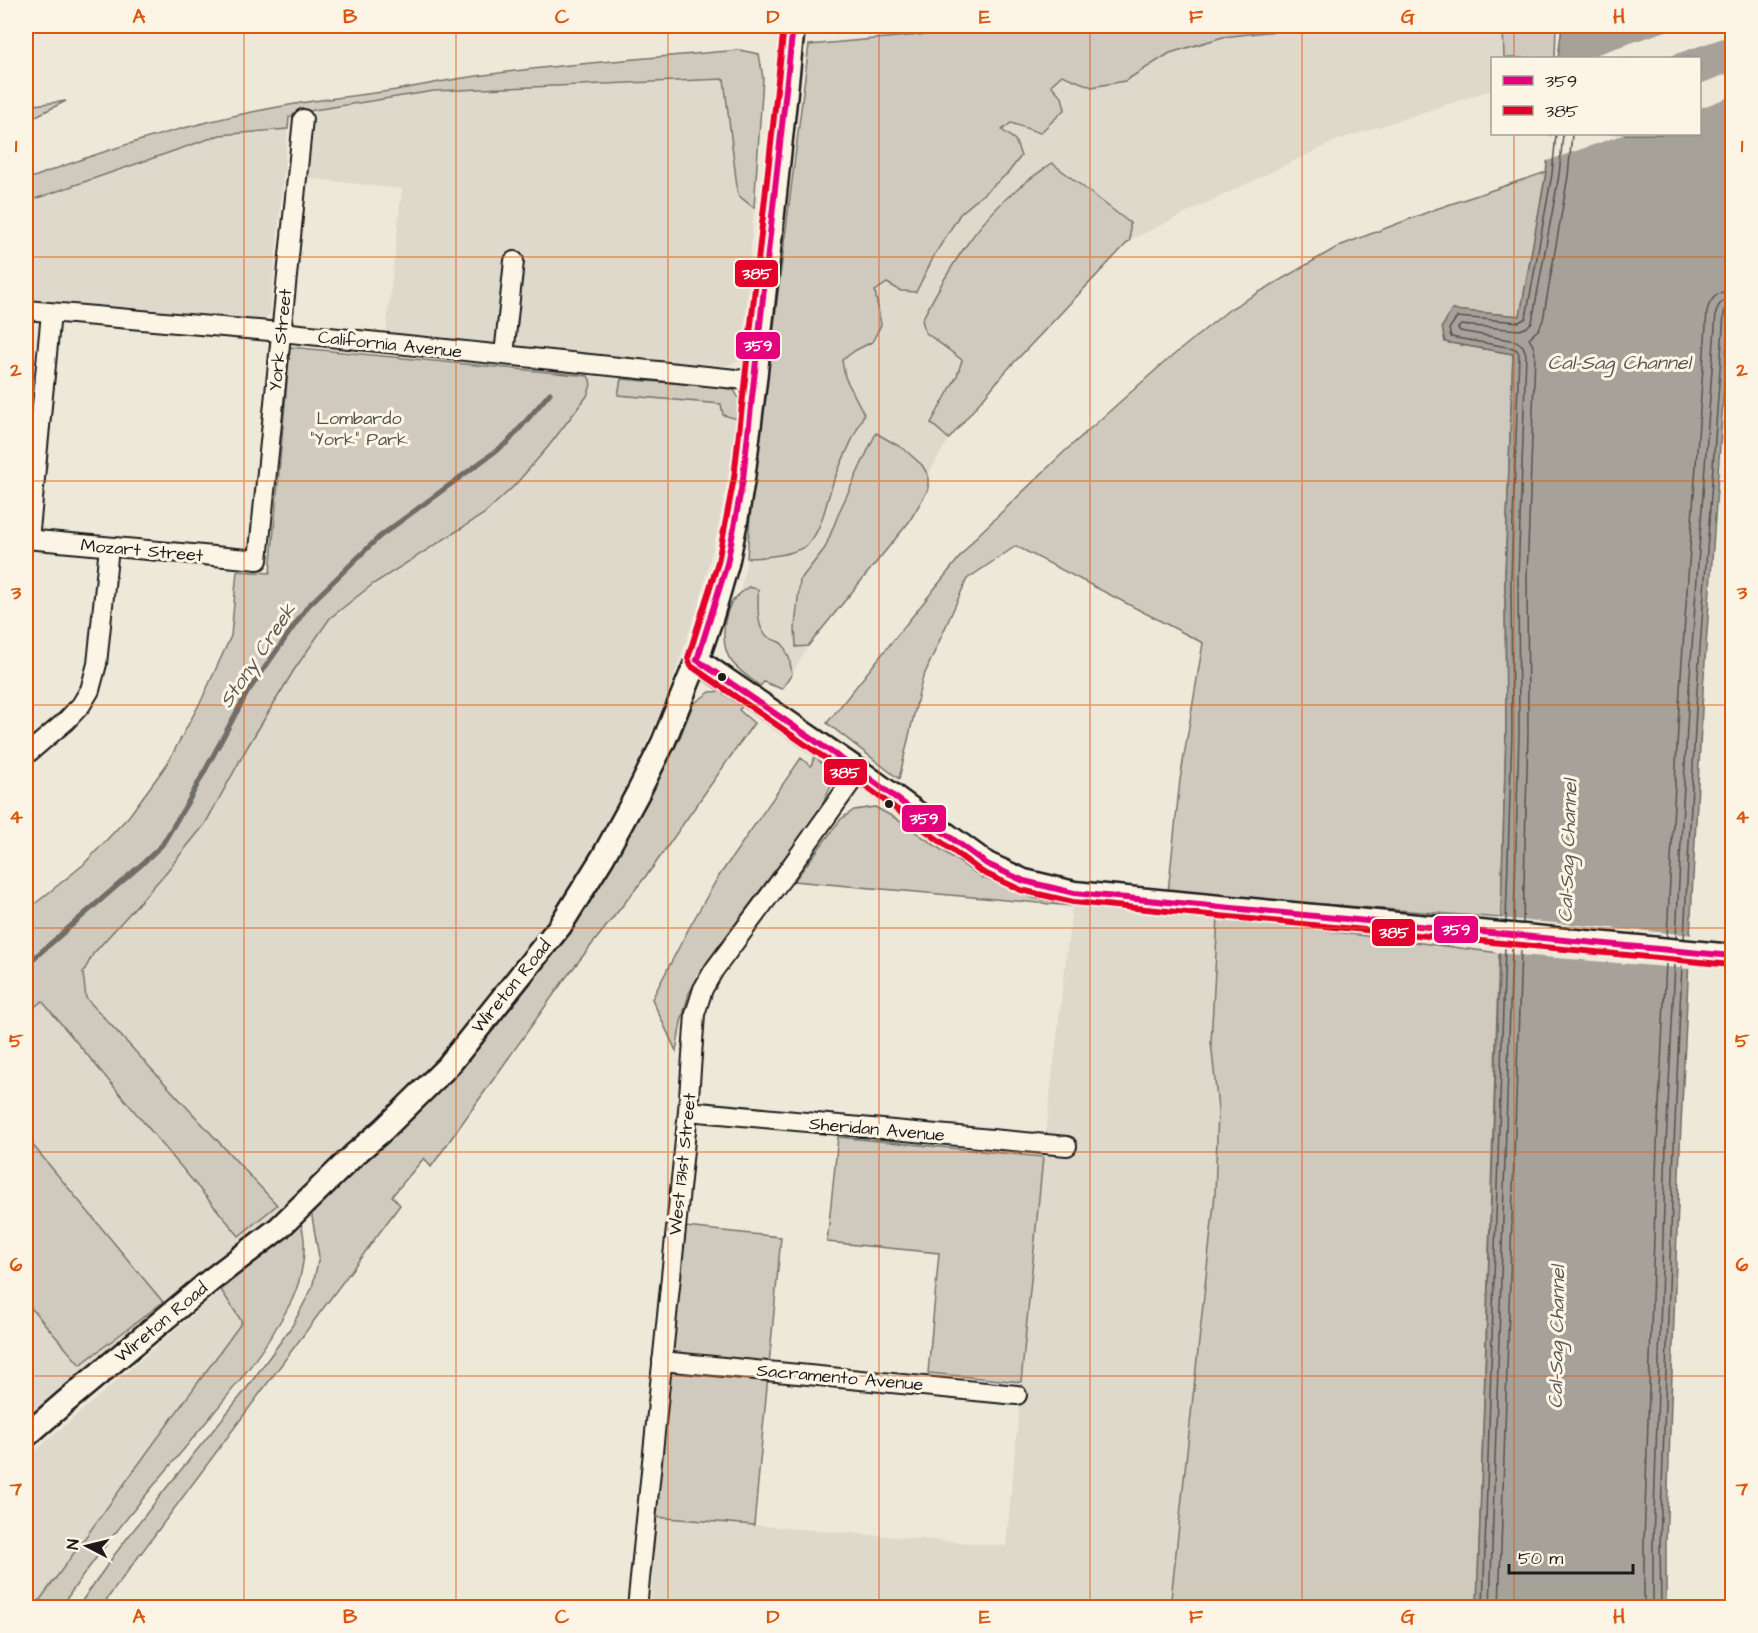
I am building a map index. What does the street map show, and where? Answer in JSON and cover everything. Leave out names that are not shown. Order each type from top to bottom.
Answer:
[{"type":"street","name":"Wireton Road","points":[[26,1436],[211,1280],[279,1228],[448,1066],[560,926],[603,857],[663,743],[697,660],[725,570],[743,479],[793,26]]},
{"type":"street","name":"York Street","points":[[258,560],[303,119]]},
{"type":"street","points":[[504,355],[514,261]]},
{"type":"street","name":"California Avenue","points":[[26,310],[281,332],[755,381]]},
{"type":"street","points":[[27,539],[51,313]]},
{"type":"street","name":"Mozart Street","points":[[27,539],[258,560]]},
{"type":"street","points":[[26,755],[66,721],[81,705],[90,690],[97,664],[109,548]]},
{"type":"street","points":[[697,660],[859,771],[987,864],[1024,881],[1074,893],[1732,956]]},
{"type":"street","name":"West 131st Street","points":[[638,1608],[688,1112],[695,1014],[703,989],[714,970],[859,771]]},
{"type":"street","name":"Sheridan Avenue","points":[[688,1112],[1067,1146]]},
{"type":"street","name":"Sacramento Avenue","points":[[663,1361],[1017,1395]]},
{"type":"shaded area","points":[[1319,26],[1503,26],[1504,57],[1491,57],[1491,90],[1338,140],[1130,240],[1130,223],[992,215],[951,266],[922,320],[925,332],[962,360],[957,376],[931,423],[949,439],[928,475],[922,465],[863,460],[825,548],[800,580],[795,627],[797,647],[808,646],[792,674],[786,649],[776,639],[767,636],[761,627],[758,614],[758,589],[748,587],[740,593],[747,558],[769,557],[790,552],[819,526],[834,480],[845,377],[842,360],[872,342],[881,325],[875,291],[887,283],[901,291],[916,292],[935,254],[960,214],[1008,173],[1002,131],[1010,123],[1062,97],[1051,85],[1062,74],[1076,80],[1125,81],[1170,53],[1223,37]]},
{"type":"shaded area","points":[[724,79],[738,195],[754,208],[743,346],[739,360],[724,367],[386,332],[402,189],[306,178],[314,110],[434,91]]},
{"type":"shaded area","points":[[288,129],[270,314],[264,320],[252,321],[26,298],[26,202],[220,135]]},
{"type":"shaded area","points":[[588,376],[621,379],[618,395],[721,404],[723,415],[738,419],[721,514],[700,601],[665,702],[619,804],[566,896],[504,985],[440,1064],[311,1185],[26,1426],[26,1302],[80,1365],[163,1302],[26,1137],[26,1014],[42,1001],[238,1235],[276,1205],[86,998],[83,973],[93,954],[163,876],[205,824],[294,670],[330,618],[373,584],[484,514],[514,486],[587,396],[591,379]]},
{"type":"shaded area","points":[[1072,906],[1218,917],[1211,1042],[1218,1109],[1215,1194],[1170,1607],[651,1608],[655,1517],[1006,1546],[1043,1157]]},
{"type":"shaded area","points":[[221,1290],[242,1322],[34,1607],[26,1607],[26,1459]]},
{"type":"green space","points":[[1017,26],[1319,26],[1223,37],[1170,53],[1125,81],[1092,87],[1062,75],[1051,85],[1062,97],[1065,109],[1040,133],[1011,123],[1002,130],[1015,140],[1021,156],[1008,173],[960,214],[935,254],[916,292],[901,291],[887,283],[875,291],[881,325],[872,342],[842,360],[845,377],[864,414],[837,474],[814,537],[804,547],[789,553],[747,558],[750,517],[809,45]]},
{"type":"green space","points":[[1503,26],[1556,26],[1555,57],[1504,57]]},
{"type":"green space","points":[[739,50],[759,54],[763,78],[754,208],[738,195],[724,79],[434,91],[314,110],[289,117],[288,129],[220,135],[26,202],[26,180],[161,134],[266,109],[481,75]]},
{"type":"green space","points":[[66,101],[26,121],[26,106]]},
{"type":"green space","points":[[1052,163],[1130,223],[1130,240],[1006,371],[949,439],[931,423],[957,376],[962,360],[925,332],[922,320],[952,266],[989,216],[1022,185]]},
{"type":"green space","points":[[1546,172],[1520,316],[1452,310],[1445,342],[1513,354],[1505,577],[1506,732],[1501,918],[1168,892],[1180,780],[1203,643],[1016,546],[967,579],[922,680],[899,779],[827,723],[975,538],[1064,452],[1159,367],[1230,309],[1339,246],[1436,209]]},
{"type":"green space","name":"Lombardo \"York\" Park","points":[[290,347],[588,376],[591,384],[587,396],[548,447],[514,486],[484,514],[373,584],[330,618],[294,670],[205,824],[163,876],[93,954],[83,973],[86,998],[277,1205],[239,1236],[42,1001],[26,1014],[26,911],[83,865],[129,816],[167,764],[202,699],[231,636],[237,571],[270,573]]},
{"type":"green space","points":[[621,379],[724,387],[735,391],[739,400],[738,419],[723,415],[721,404],[618,395]]},
{"type":"green space","points":[[876,433],[904,449],[922,465],[928,475],[928,490],[909,522],[808,646],[796,647],[795,627],[800,580],[825,548]]},
{"type":"green space","points":[[748,587],[758,589],[759,621],[763,632],[782,644],[789,657],[792,674],[782,689],[764,682],[760,686],[745,675],[728,656],[724,633],[728,610],[731,603]]},
{"type":"green space","points":[[724,691],[745,703],[739,710],[754,723],[653,867],[564,980],[431,1167],[424,1158],[392,1196],[400,1205],[101,1607],[77,1608],[115,1554],[244,1392],[292,1326],[312,1288],[319,1257],[311,1211],[414,1117],[477,1050],[531,983],[597,890],[679,740],[693,704],[710,692]]},
{"type":"green space","points":[[815,756],[824,766],[832,784],[819,811],[707,962],[689,993],[676,1051],[652,999],[717,879],[801,758],[811,766]]},
{"type":"green space","points":[[875,807],[895,818],[981,877],[1033,898],[1072,906],[794,881],[841,819],[854,810]]},
{"type":"green space","points":[[1218,917],[1499,953],[1477,1607],[1170,1608],[1215,1194],[1218,1109],[1211,1042]]},
{"type":"green space","points":[[26,1137],[163,1302],[80,1365],[26,1302]]},
{"type":"green space","points":[[838,1137],[1043,1157],[1021,1382],[928,1373],[939,1253],[827,1242]]},
{"type":"green space","points":[[300,1221],[304,1250],[299,1282],[283,1317],[262,1350],[227,1397],[111,1538],[61,1607],[34,1608],[242,1322],[221,1290]]},
{"type":"green space","points":[[685,1227],[781,1237],[754,1525],[655,1517]]},
{"type":"water","name":"Cal-Sag Channel","points":[[1562,26],[1732,26],[1732,272],[1703,690],[1692,896],[1680,1146],[1666,1544],[1666,1607],[1477,1607],[1501,918],[1506,732],[1505,577],[1513,354],[1445,342],[1442,327],[1452,310],[1520,316],[1546,173],[1550,135],[1701,135],[1701,57],[1558,57]]},
{"type":"pier","points":[[1681,26],[1732,26],[1732,35],[1667,57],[1589,57]]},
{"type":"pier","points":[[1732,72],[1732,96],[1701,108],[1701,84]]},
{"type":"pier","points":[[1553,135],[1622,135],[1544,162],[1546,137]]},
{"type":"pier","points":[[1498,918],[1693,935],[1691,969],[1496,953]]},
{"type":"waterway","name":"Stony Creek","points":[[26,965],[162,845],[247,693],[308,606],[379,537],[508,442],[550,393]]},
{"type":"transit line","name":"385","points":[[784,26],[734,478],[718,562],[688,658],[691,666],[854,778],[982,872],[1021,890],[1073,902],[1731,965]]},
{"type":"transit line","name":"359","points":[[697,660],[727,564],[743,479],[793,26]]},
{"type":"transit line","name":"359","points":[[697,660],[859,771],[987,864],[1024,881],[1074,893],[1732,956]]}]
